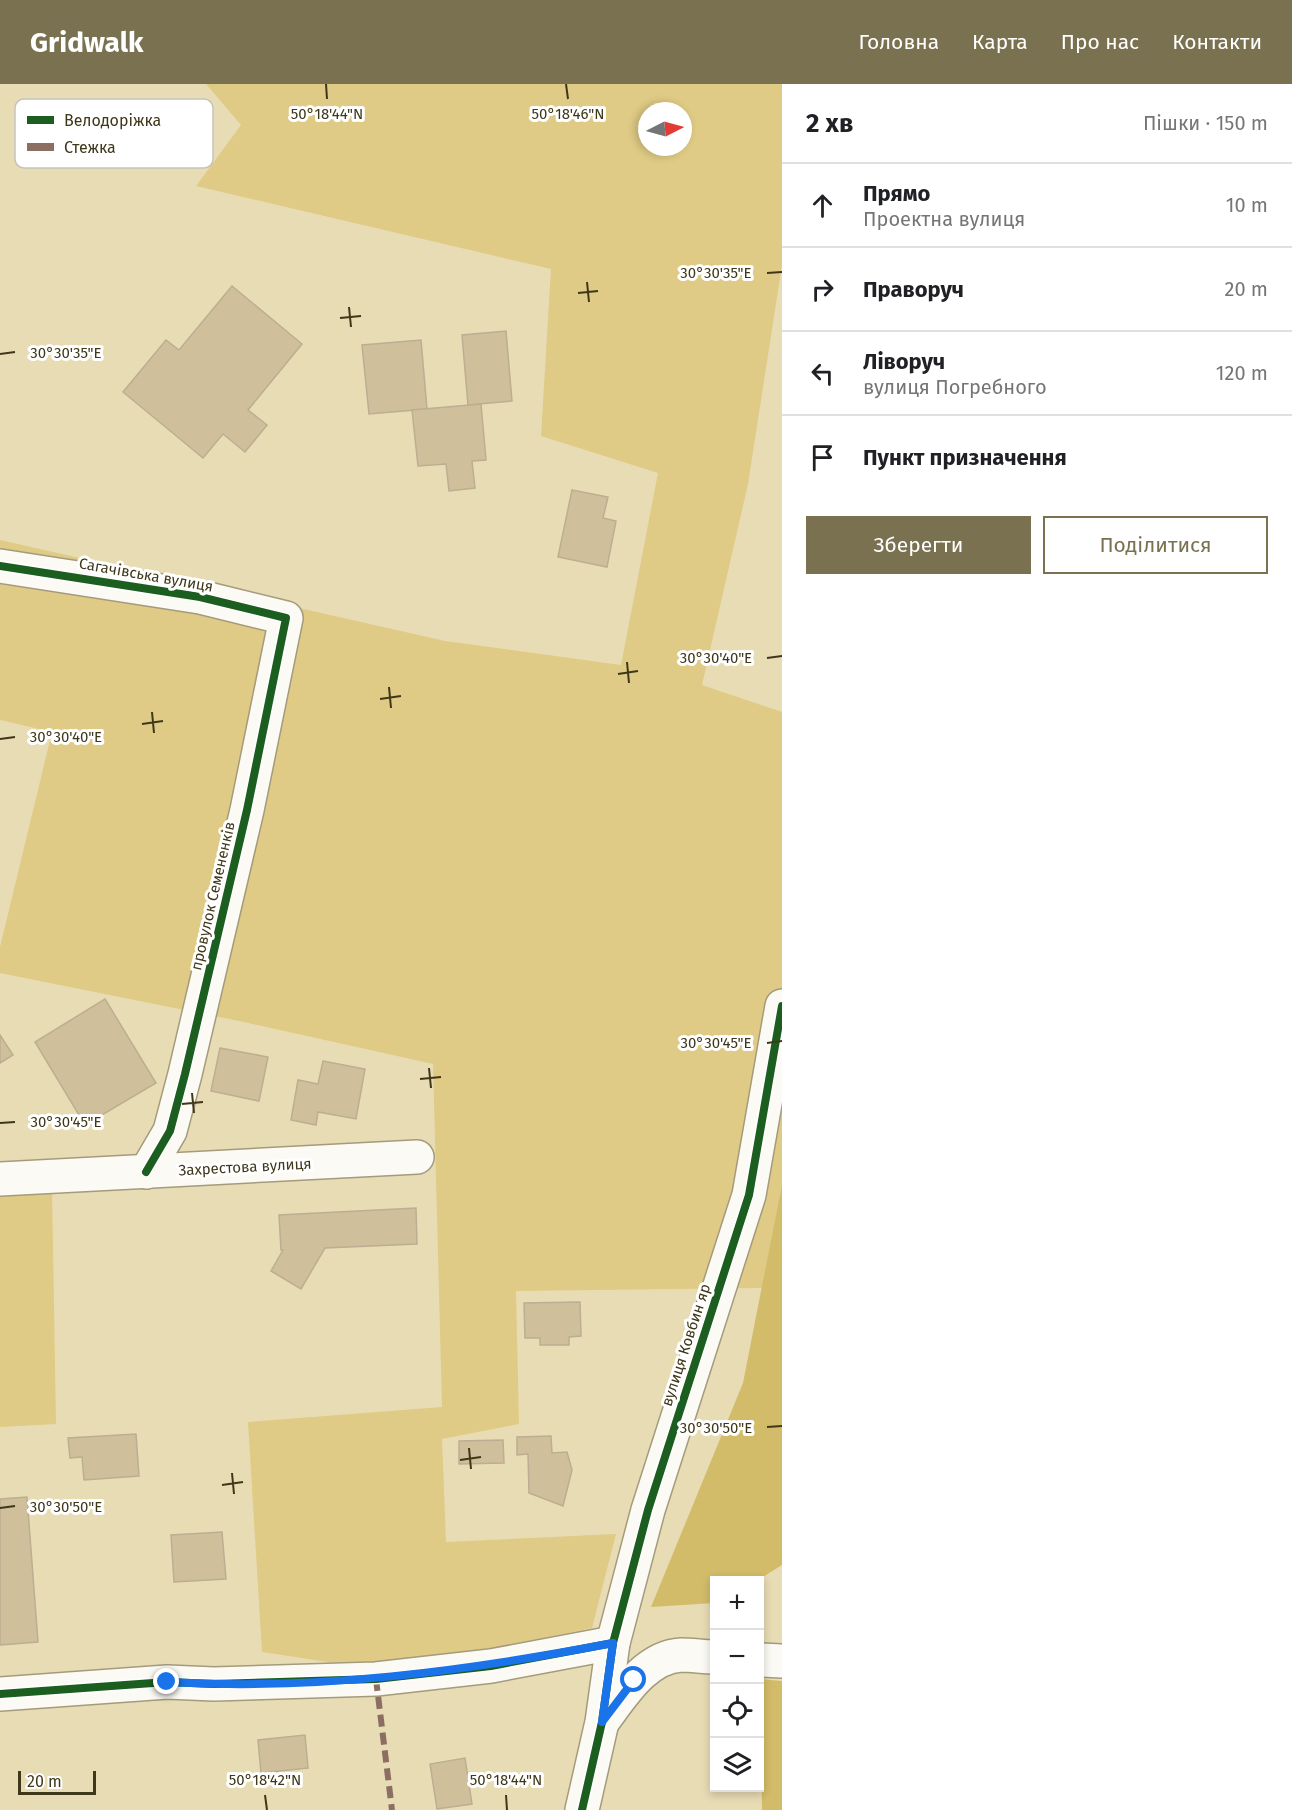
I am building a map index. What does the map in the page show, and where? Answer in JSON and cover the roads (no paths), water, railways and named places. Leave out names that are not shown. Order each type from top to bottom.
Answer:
[{"type":"street","name":"Сагачівська вулиця","points":[[0,566],[200,597],[286,618]]},
{"type":"street","name":"провулок Семененків","points":[[146,1172],[170,1131],[182,1086],[244,821],[286,618]]},
{"type":"street","name":"вулиця Ковбин яр","points":[[582,1810],[602,1722],[613,1643],[648,1510],[749,1195],[782,1006]]},
{"type":"street","name":"Захрестова вулиця","points":[[0,1179],[417,1157]]},
{"type":"street","points":[[0,1694],[167,1682],[214,1684],[376,1679],[491,1666],[613,1643]]},
{"type":"street","points":[[602,1722],[634,1680],[655,1664],[679,1655],[710,1657]]},
{"type":"street","points":[[764,1660],[782,1661]]}]
